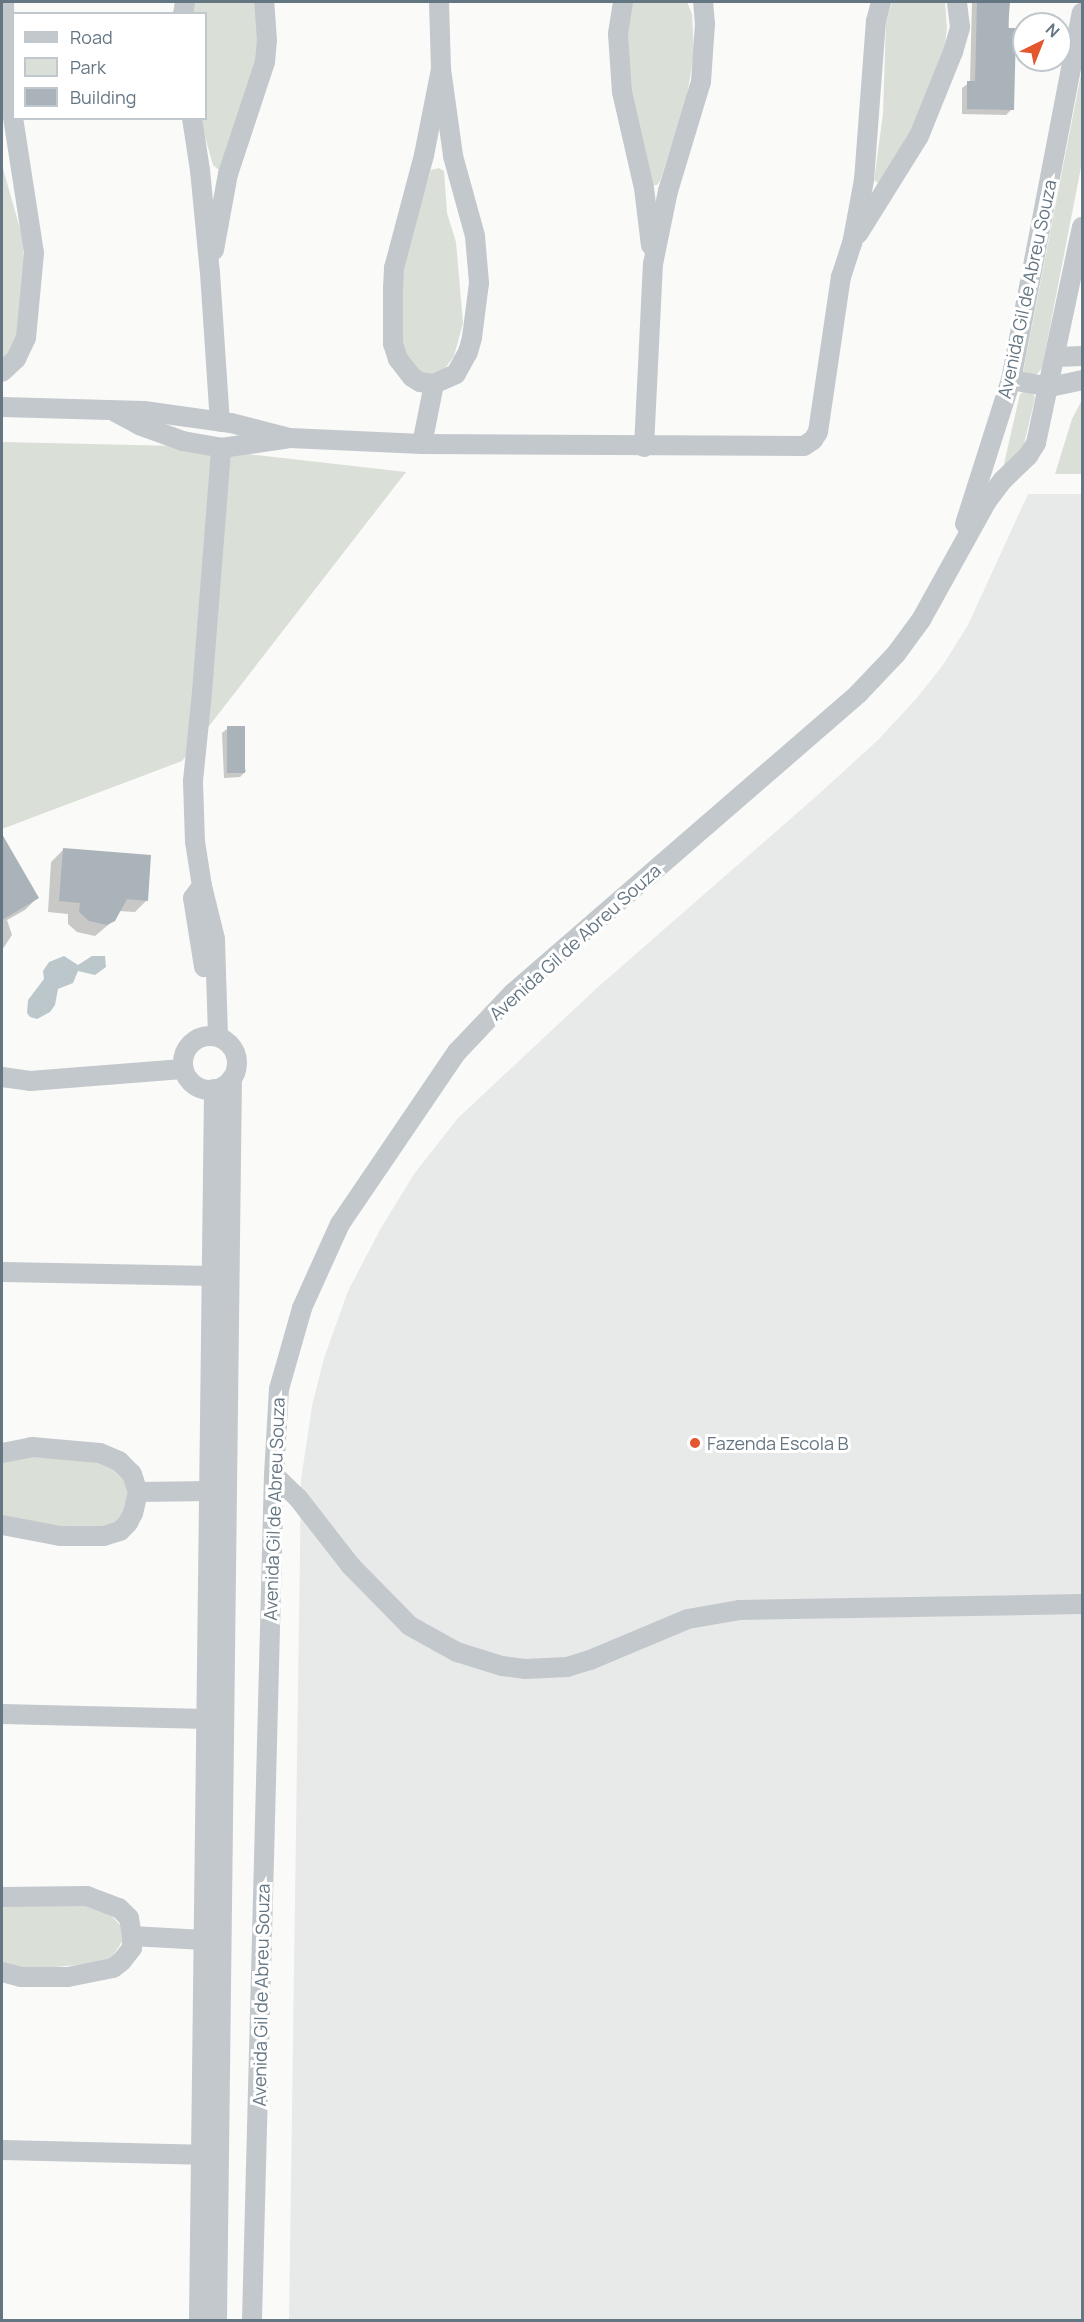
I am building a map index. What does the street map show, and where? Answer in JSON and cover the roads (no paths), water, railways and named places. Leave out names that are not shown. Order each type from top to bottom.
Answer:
[{"type":"street","points":[[2,372],[22,350],[32,300],[34,253],[9,142],[3,70],[4,2]]},
{"type":"street","points":[[210,273],[228,174],[264,62],[267,41],[264,2]]},
{"type":"street","points":[[439,2],[441,69],[453,156],[474,236],[479,283],[468,352],[456,374],[434,384],[420,382],[412,377],[398,359],[393,344],[394,268],[424,155],[441,69]]},
{"type":"street","points":[[623,2],[618,34],[622,92],[644,188],[653,264]]},
{"type":"street","points":[[644,447],[653,264],[668,191],[702,82],[705,24],[703,2]]},
{"type":"street","points":[[2,407],[144,411],[220,422],[290,438],[422,444],[792,448],[804,446],[813,440],[818,432],[841,277],[852,244],[864,180],[876,21],[881,2]]},
{"type":"street","points":[[852,244],[919,136],[953,52],[960,27],[957,2]]},
{"type":"street","name":"Avenida Gil de Abreu Souza","points":[[953,560],[1011,380],[1083,13]]},
{"type":"street","points":[[192,120],[200,170],[210,273],[220,422]]},
{"type":"street","points":[[424,155],[453,156]]},
{"type":"street","points":[[200,170],[228,174]]},
{"type":"street","points":[[864,180],[887,189]]},
{"type":"street","points":[[644,188],[668,191]]},
{"type":"street","name":"Avenida Gil de Abreu Souza","points":[[252,2320],[274,1475],[279,1389],[302,1308],[340,1224],[370,1176],[458,1052],[513,993],[858,694],[896,654],[921,620],[953,560],[995,490],[1033,451],[1055,386],[1056,357],[1083,227]]},
{"type":"street","points":[[1056,357],[1083,356]]},
{"type":"street","points":[[1011,380],[1083,388]]},
{"type":"street","points":[[1055,386],[1083,380]]},
{"type":"street","points":[[422,444],[434,384]]},
{"type":"street","points":[[112,411],[139,425],[183,441],[220,448],[290,438]]},
{"type":"street","points":[[220,422],[209,427],[207,436],[220,448]]},
{"type":"street","points":[[211,1036],[204,954],[194,898],[202,886],[193,819],[193,781],[220,448]]},
{"type":"street","points":[[211,1036],[231,1046],[236,1053],[236,1070],[223,1087],[206,1090],[192,1083],[183,1069],[182,1060],[189,1044],[211,1036]]},
{"type":"street","points":[[2,1077],[30,1081],[183,1069]]},
{"type":"street","points":[[217,2320],[232,1078]]},
{"type":"street","points":[[199,2320],[214,1089]]},
{"type":"street","points":[[2,1272],[213,1276]]},
{"type":"street","points":[[2,1453],[32,1447],[100,1453],[119,1461],[132,1474],[138,1492],[133,1513],[128,1522],[120,1531],[105,1536],[60,1536],[2,1525]]},
{"type":"street","points":[[274,1475],[298,1498],[351,1566],[410,1626],[457,1652],[502,1666],[525,1669],[567,1666],[590,1660],[688,1619],[740,1610],[1083,1604]]},
{"type":"street","points":[[138,1492],[210,1491]]},
{"type":"street","points":[[2,1714],[207,1719]]},
{"type":"street","points":[[2,1898],[87,1896],[119,1908],[129,1918],[132,1936],[132,1948],[113,1968],[68,1977],[21,1977],[2,1972]]},
{"type":"street","points":[[132,1936],[204,1940]]},
{"type":"street","points":[[2,2150],[201,2155]]},
{"type":"place","name":"Fazenda Escola B","points":[[695,1443]]}]
